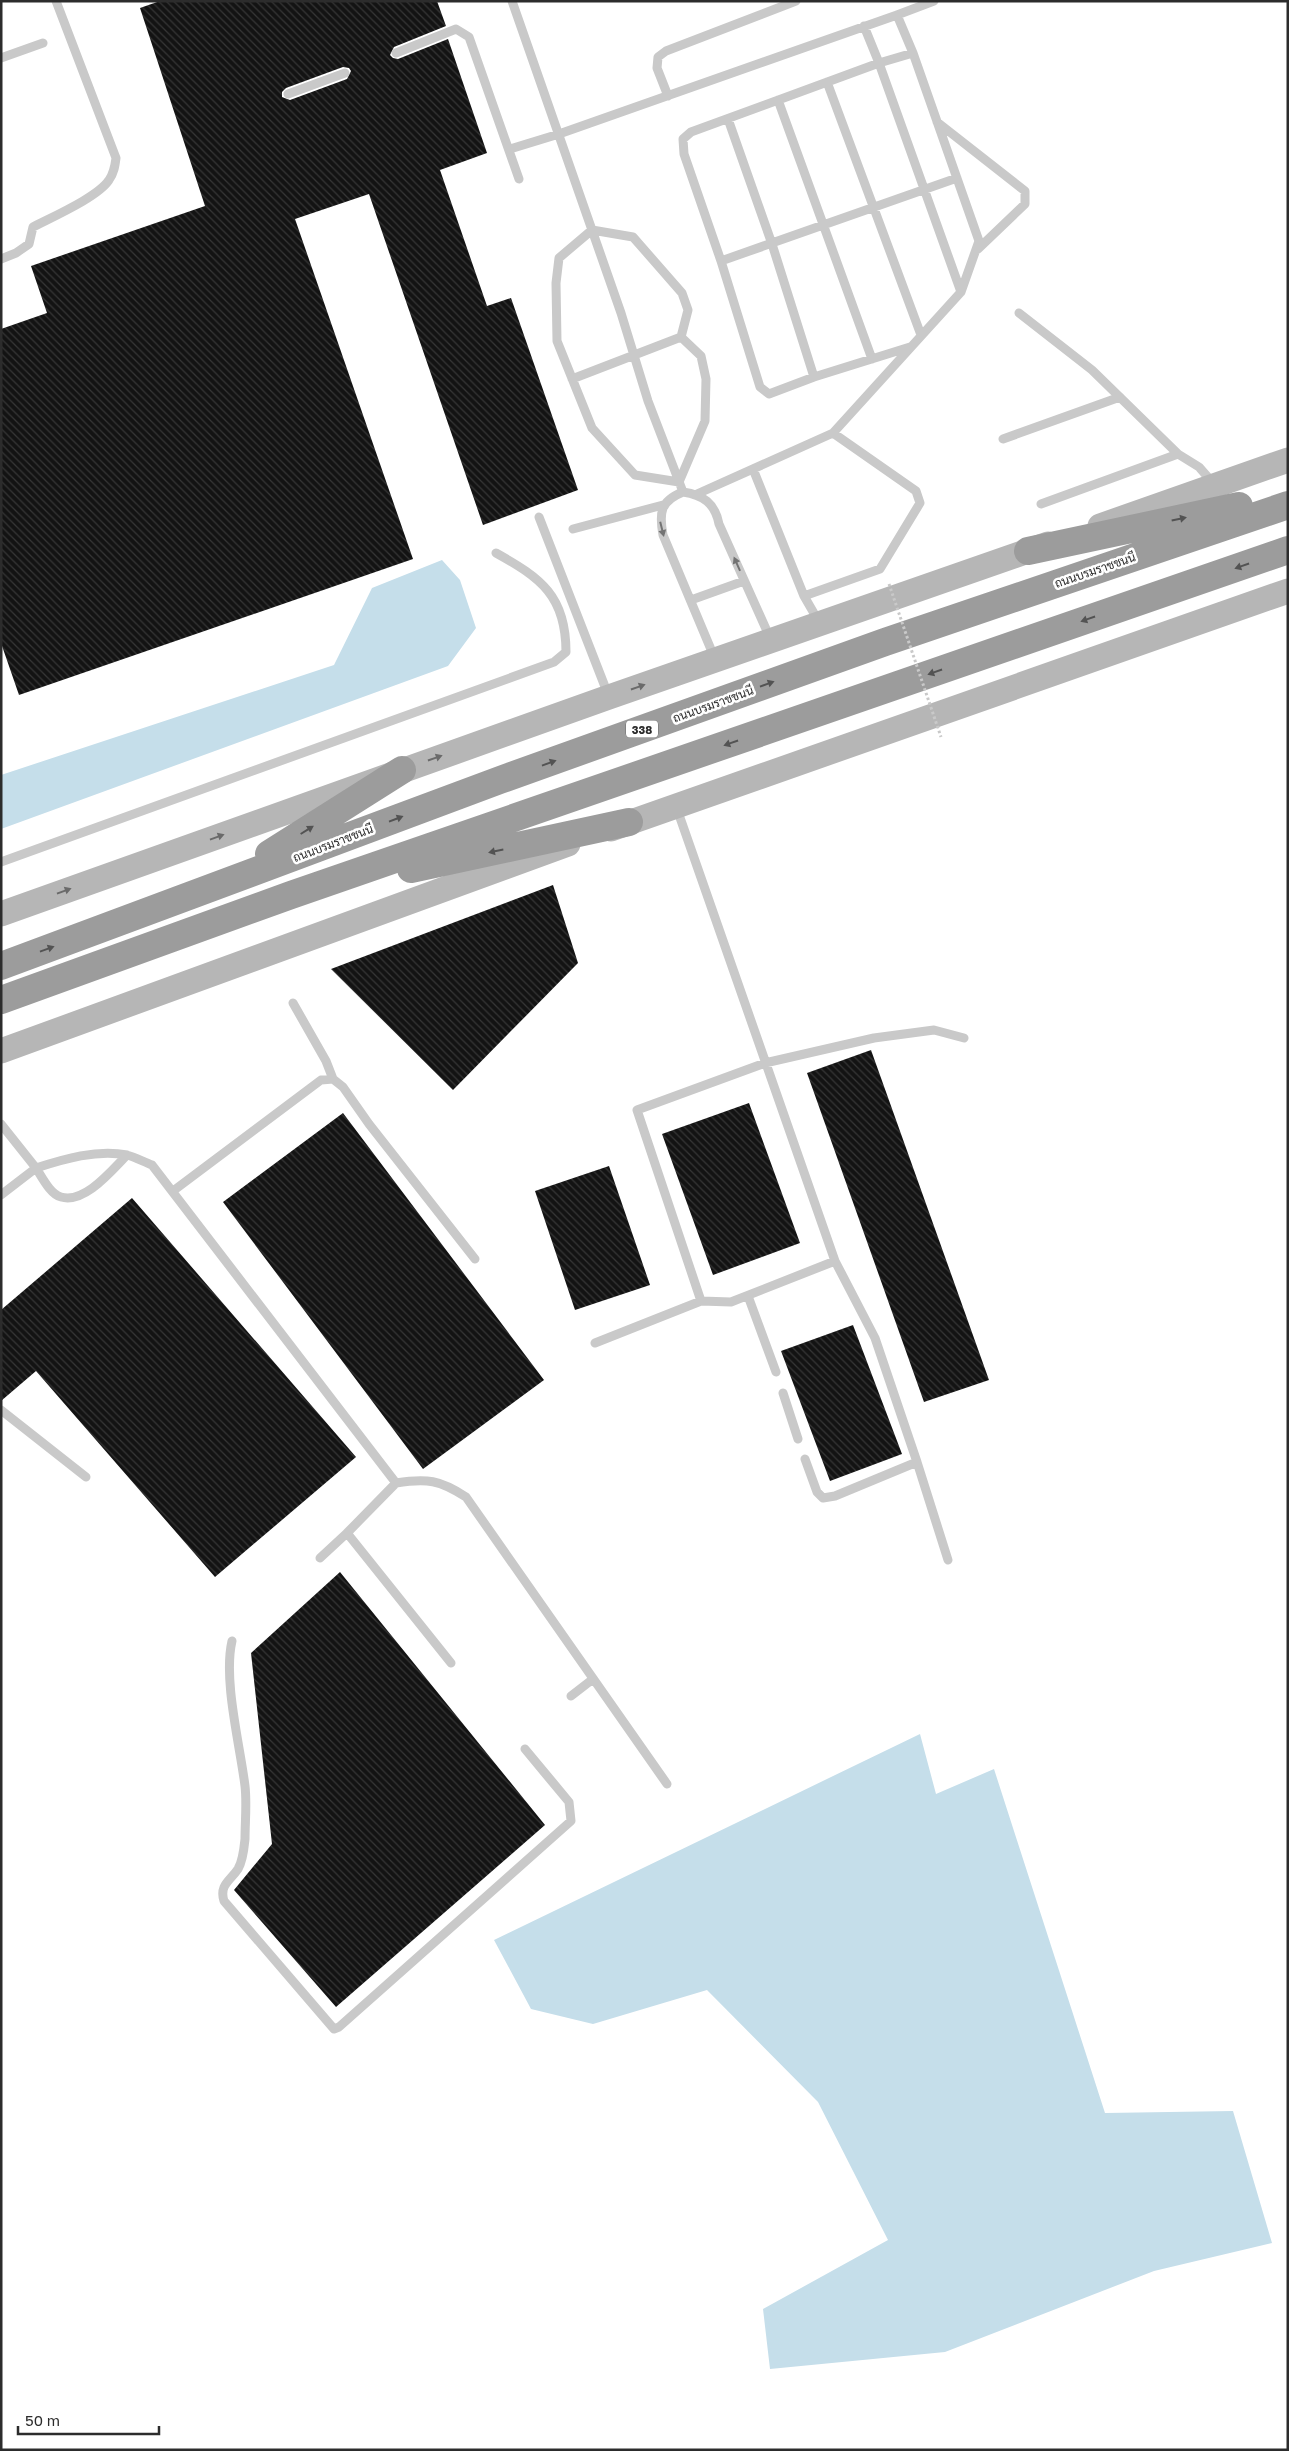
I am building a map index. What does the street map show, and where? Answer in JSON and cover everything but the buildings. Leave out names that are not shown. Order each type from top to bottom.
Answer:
[{"type":"highway","points":[[1028,551],[1288,495]]},
{"type":"highway","name":"ถนนบรมราชชนนี","points":[[1,966],[500,780],[856,652],[1288,505]]},
{"type":"highway","points":[[1,1000],[291,895],[1288,550]]},
{"type":"highway","points":[[221,884],[402,770]]},
{"type":"highway","points":[[291,895],[629,822]]},
{"type":"main road","points":[[1,914],[402,770],[1288,460]]},
{"type":"main road","points":[[1,1051],[629,822],[1288,591]]},
{"type":"lane","points":[[1,259],[16,254],[29,244],[33,227],[82,201],[108,182],[115,170],[116,158],[56,1]]},
{"type":"lane","points":[[512,1],[592,230],[648,401],[683,492]]},
{"type":"lane","points":[[668,96],[657,68],[658,58],[666,51],[796,1]]},
{"type":"lane","points":[[510,149],[668,96],[934,1]]},
{"type":"lane","points":[[697,494],[833,433],[961,292],[979,241],[913,53],[897,15]]},
{"type":"lane","points":[[864,26],[961,292]]},
{"type":"lane","points":[[396,53],[456,29],[469,37],[510,149],[518,179]]},
{"type":"lane","points":[[1,58],[43,43]]},
{"type":"lane","points":[[911,347],[814,377],[768,394],[760,387],[722,261],[684,154],[683,139],[691,132],[878,63],[913,53]]},
{"type":"lane","points":[[288,94],[345,73]]},
{"type":"lane","points":[[827,82],[876,208],[921,335]]},
{"type":"lane","points":[[778,100],[872,359]]},
{"type":"lane","points":[[728,119],[772,244],[814,377]]},
{"type":"lane","points":[[937,122],[1025,191],[1025,204],[976,251]]},
{"type":"lane","points":[[722,261],[925,191],[957,178]]},
{"type":"lane","points":[[592,230],[632,237],[682,293],[688,310],[681,337]]},
{"type":"lane","points":[[592,230],[559,258],[556,284],[557,341],[592,428],[635,475],[679,482]]},
{"type":"lane","points":[[1019,313],[1092,370],[1178,454],[1199,467],[1215,485]]},
{"type":"lane","points":[[572,378],[681,337]]},
{"type":"lane","points":[[679,482],[705,421],[706,379],[701,356],[681,337]]},
{"type":"lane","points":[[1003,439],[1120,397]]},
{"type":"lane","points":[[804,596],[880,569],[920,503],[916,491],[833,433]]},
{"type":"lane","points":[[1041,504],[1178,454]]},
{"type":"lane","points":[[753,469],[804,596],[820,623]]},
{"type":"lane","points":[[573,529],[663,505],[683,492],[697,494],[711,503],[717,512],[719,524],[772,640]]},
{"type":"lane","points":[[663,505],[660,518],[663,534],[716,660]]},
{"type":"lane","points":[[539,517],[609,697]]},
{"type":"lane","points":[[1,862],[554,662],[566,652],[566,632],[552,593],[522,568],[496,553]]},
{"type":"lane","points":[[691,600],[744,581]]},
{"type":"lane","points":[[676,806],[835,1261],[876,1338],[948,1560]]},
{"type":"lane","points":[[293,1002],[326,1061],[333,1080],[342,1087],[368,1124],[475,1259]]},
{"type":"lane","points":[[701,1301],[637,1110],[765,1063],[883,1036],[934,1030],[964,1038]]},
{"type":"lane","points":[[173,1191],[321,1080],[333,1080]]},
{"type":"lane","points":[[1,1124],[52,1191],[60,1197],[72,1197],[89,1192],[127,1155]]},
{"type":"lane","points":[[1,1195],[36,1168],[60,1160],[105,1153],[127,1155],[152,1165],[396,1483]]},
{"type":"lane","points":[[595,1343],[701,1301],[731,1302],[835,1261]]},
{"type":"lane","points":[[748,1296],[776,1372]]},
{"type":"lane","points":[[784,1393],[798,1439]]},
{"type":"lane","points":[[1,1410],[86,1477]]},
{"type":"lane","points":[[805,1459],[817,1492],[823,1498],[835,1496],[917,1462]]},
{"type":"lane","points":[[320,1558],[396,1483],[419,1479],[444,1483],[466,1497],[667,1784]]},
{"type":"lane","points":[[347,1533],[451,1664]]},
{"type":"lane","points":[[232,1641],[229,1656],[236,1728],[245,1788],[245,1842],[238,1868],[224,1884],[222,1893],[224,1901],[334,2029],[340,2027],[571,1821],[569,1802],[525,1749]]},
{"type":"lane","points":[[571,1696],[593,1679]]},
{"type":"path","points":[[889,584],[942,737]]},
{"type":"water","points":[[442,560],[460,580],[476,628],[448,666],[1,829],[1,775],[334,665],[372,588]]},
{"type":"water","points":[[920,1734],[936,1794],[994,1769],[1105,2113],[1233,2111],[1272,2243],[1154,2271],[945,2352],[770,2369],[763,2309],[888,2240],[818,2102],[707,1990],[593,2024],[531,2009],[494,1940]]}]
